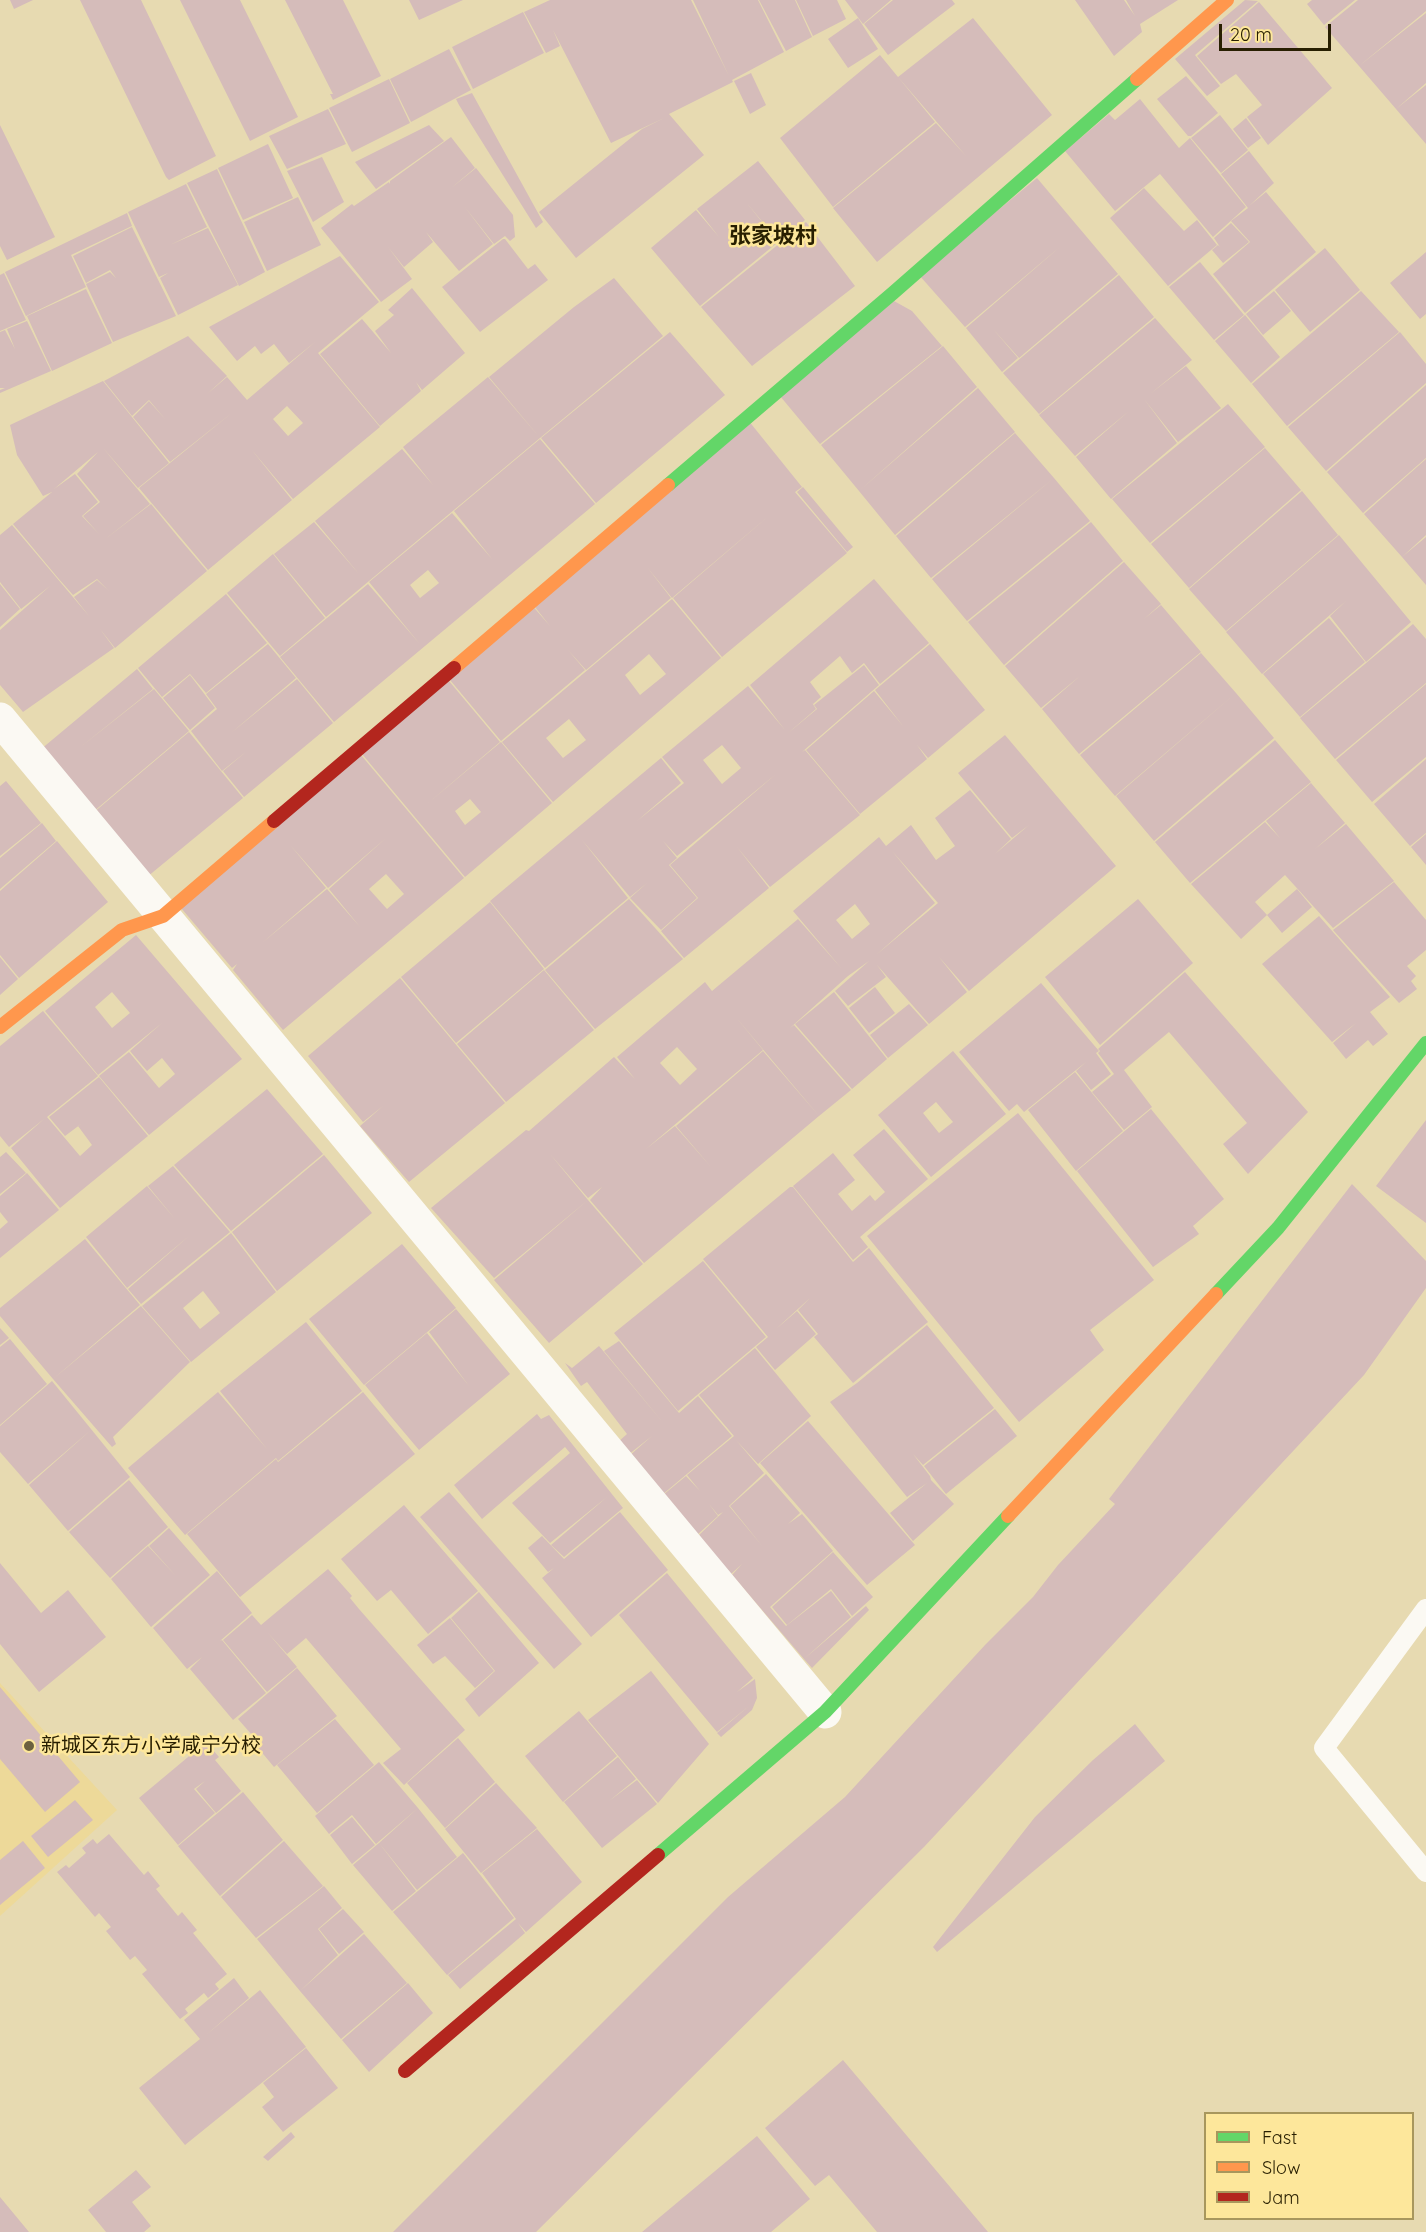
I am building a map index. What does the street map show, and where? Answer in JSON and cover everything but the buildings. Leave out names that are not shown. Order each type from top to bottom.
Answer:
[{"type":"street","points":[[0,1027],[122,930],[163,916],[893,293],[1227,0]]},
{"type":"street","points":[[0,719],[825,1712]]},
{"type":"street","points":[[405,2071],[825,1712],[1278,1228],[1426,1043]]},
{"type":"lane","points":[[1426,1610],[1324,1748],[1426,1872]]},
{"type":"shaded area","name":"新城区东方小学咸宁分校","points":[[0,1683],[117,1810],[0,1916]]},
{"type":"traffic: fast","points":[[668,485],[893,293],[1137,79]]},
{"type":"traffic: fast","points":[[1216,1294],[1278,1228],[1426,1043]]},
{"type":"traffic: fast","points":[[658,1855],[825,1712],[1008,1516]]},
{"type":"traffic: slow","points":[[1137,79],[1227,0]]},
{"type":"traffic: slow","points":[[454,668],[668,485]]},
{"type":"traffic: slow","points":[[0,1027],[122,930],[163,916],[274,821]]},
{"type":"traffic: slow","points":[[1008,1516],[1216,1294]]},
{"type":"traffic: jam","points":[[274,821],[454,668]]},
{"type":"traffic: jam","points":[[405,2071],[658,1855]]},
{"type":"place","name":"新城区东方小学咸宁分校","points":[[29,1746]]},
{"type":"district","name":"张家坡村","points":[[773,236]]}]
